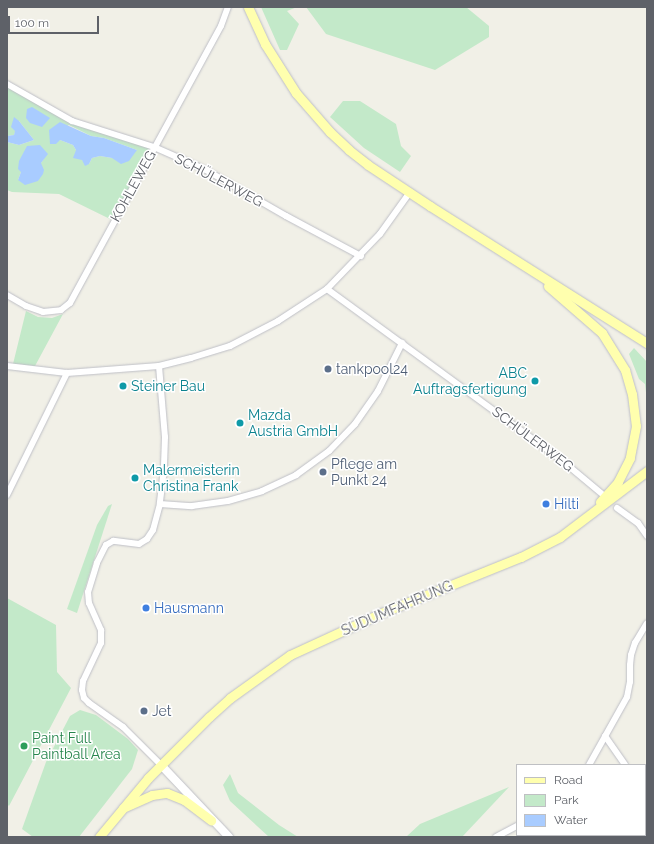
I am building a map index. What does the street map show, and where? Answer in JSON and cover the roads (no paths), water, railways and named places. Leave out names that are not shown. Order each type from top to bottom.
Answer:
[{"type":"main road","points":[[248,7],[265,44],[296,93],[330,132],[368,165],[527,268],[647,343]]},
{"type":"main road","points":[[527,268],[602,333],[625,370],[632,394],[636,426],[630,458],[625,470],[608,495],[576,525]]},
{"type":"main road","name":"SÜDUMFAHRUNG","points":[[99,837],[120,809],[161,765],[230,698],[290,655],[379,614],[521,557],[560,537],[647,471]]},
{"type":"main road","points":[[628,486],[647,477]]},
{"type":"main road","points":[[161,765],[229,837]]},
{"type":"main road","points":[[120,809],[152,795],[167,793],[184,800],[212,820]]},
{"type":"street","name":"KOHLEWEG","points":[[7,295],[26,306],[43,312],[61,310],[70,302],[221,26],[228,7]]},
{"type":"street","name":"SCHÜLERWEG","points":[[7,84],[72,121],[154,147],[206,170],[286,216],[361,256]]},
{"type":"street","points":[[7,366],[67,373],[158,366],[230,346],[278,321],[327,289],[361,256],[380,234],[410,192]]},
{"type":"street","name":"SCHÜLERWEG","points":[[327,289],[558,458],[601,493]]},
{"type":"street","points":[[160,504],[192,506],[228,501],[262,491],[296,475],[329,451],[355,424],[378,391],[402,343]]},
{"type":"street","points":[[158,366],[165,438],[160,504],[153,530],[147,538],[138,544],[113,541],[106,545],[97,563],[88,592],[89,603],[101,630],[101,643],[83,680],[82,690],[84,698],[88,703],[123,727],[161,765]]},
{"type":"street","points":[[7,495],[67,373]]},
{"type":"street","points":[[618,508],[638,523],[647,536]]},
{"type":"street","points":[[591,764],[627,697],[630,682],[630,665],[635,643],[647,623]]},
{"type":"street","points":[[605,736],[624,764]]},
{"type":"street","points":[[496,837],[516,827]]},
{"type":"water","points":[[32,107],[50,118],[42,127],[30,123],[26,118],[27,109]]},
{"type":"water","points":[[14,117],[34,140],[19,145],[7,142],[7,136],[14,135],[15,131],[11,127]]},
{"type":"water","points":[[60,122],[91,136],[104,138],[137,150],[129,161],[121,164],[112,158],[100,156],[92,158],[89,164],[85,166],[82,160],[73,158],[76,150],[73,145],[60,140],[56,144],[50,144],[49,130]]},
{"type":"water","points":[[40,145],[48,154],[41,163],[44,170],[43,174],[38,181],[25,185],[18,180],[21,172],[18,169],[19,161],[27,146]]},
{"type":"place","name":"tankpool24","points":[[328,369]]},
{"type":"place","name":"ABC Auftragsfertigung","points":[[535,381]]},
{"type":"place","name":"Steiner Bau","points":[[123,386]]},
{"type":"place","name":"Mazda Austria GmbH","points":[[240,423]]},
{"type":"place","name":"Pflege am Punkt 24","points":[[323,472]]},
{"type":"place","name":"Malermeisterin Christina Frank","points":[[135,478]]},
{"type":"place","name":"Hilti","points":[[546,504]]},
{"type":"place","name":"Hausmann","points":[[146,608]]},
{"type":"place","name":"Jet","points":[[144,711]]},
{"type":"place","name":"Paint Full Paintball Area","points":[[24,746]]}]
